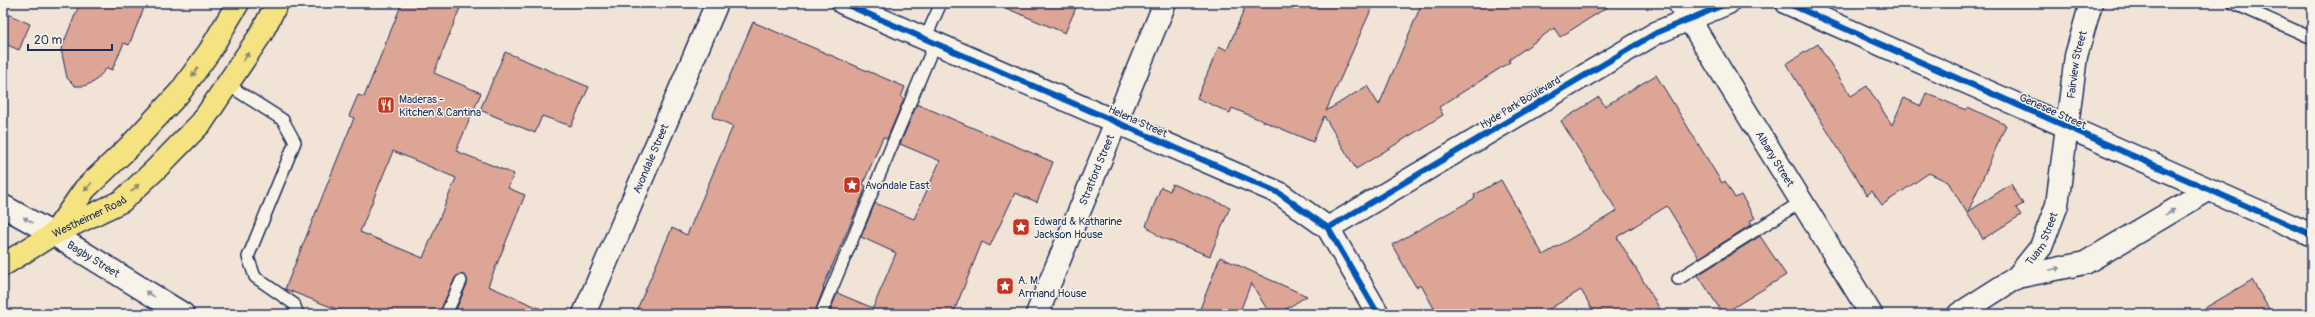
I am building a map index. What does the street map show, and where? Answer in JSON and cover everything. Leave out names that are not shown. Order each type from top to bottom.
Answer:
[{"type":"main road","name":"Westheimer Road","points":[[53,234],[86,189],[130,146],[180,92],[209,52],[238,3]]},
{"type":"main road","name":"Westheimer Road","points":[[53,234],[122,201],[202,122],[261,34],[277,3]]},
{"type":"main road","points":[[3,265],[53,234]]},
{"type":"street","name":"Avondale Street","points":[[584,314],[717,3]]},
{"type":"street","name":"Helena Street","points":[[842,3],[868,8],[930,41],[1279,193],[1328,228],[1378,314]]},
{"type":"street","name":"Stratford Street","points":[[1037,314],[1165,3]]},
{"type":"street","name":"Hyde Park Boulevard","points":[[1328,228],[1656,33],[1684,11],[1728,3]]},
{"type":"street","name":"Genesee Street","points":[[1786,3],[2312,235]]},
{"type":"street","name":"Fairview Street","points":[[2067,128],[2076,56],[2091,3]]},
{"type":"street","name":"Albany Street","points":[[1684,11],[1871,314]]},
{"type":"street","name":"Tuam Street","points":[[1959,314],[2017,277],[2041,246],[2057,205],[2067,128]]},
{"type":"street","points":[[2017,277],[2085,263],[2208,190]]},
{"type":"street","name":"Bagby Street","points":[[3,206],[53,234],[183,314]]},
{"type":"lane","points":[[821,314],[930,41],[941,3]]},
{"type":"lane","points":[[2233,3],[2312,38]]},
{"type":"lane","points":[[228,85],[283,120],[295,142],[248,257],[255,277],[294,304],[298,314]]},
{"type":"lane","points":[[1678,279],[1801,202]]},
{"type":"lane","points":[[446,314],[461,281]]},
{"type":"building","points":[[80,3],[146,3],[129,45],[124,43],[112,70],[107,68],[94,82],[84,86],[75,86],[67,78],[61,49]]},
{"type":"building","points":[[402,3],[462,3],[434,73],[481,93],[456,151],[514,174],[508,188],[525,195],[488,286],[553,314],[454,314],[467,284],[466,277],[461,274],[455,278],[439,314],[349,314],[285,289],[354,118],[349,116],[358,95],[364,97]],"holes":[[[393,151],[456,178],[423,258],[360,232]]]},
{"type":"building","points":[[994,3],[1078,3],[1065,33]]},
{"type":"building","points":[[1247,3],[1374,3],[1326,111],[1367,86],[1379,105],[1422,3],[1614,3],[1560,37],[1554,28],[1509,60],[1510,62],[1439,107],[1443,115],[1356,169],[1324,116],[1313,142],[1232,108],[1230,113],[1197,98],[1219,46],[1227,50]]},
{"type":"building","points":[[3,12],[30,24],[19,50],[3,43]]},
{"type":"building","points":[[753,22],[905,87],[901,97],[904,99],[887,139],[883,137],[863,184],[866,186],[862,197],[823,287],[824,288],[814,314],[635,314],[672,228],[687,235],[733,126],[712,117]]},
{"type":"building","points":[[1818,44],[1851,96],[1867,86],[1892,125],[1904,98],[1921,106],[1926,93],[1966,110],[1968,107],[2006,125],[1968,212],[2011,184],[2023,204],[2016,208],[2021,215],[1983,239],[1948,182],[1929,173],[1882,205],[1872,191],[1867,195],[1786,64]]},
{"type":"building","points":[[505,52],[589,87],[571,126],[542,116],[535,133],[480,110]]},
{"type":"building","points":[[1656,75],[1722,183],[1725,181],[1735,198],[1741,195],[1755,218],[1750,221],[1752,224],[1699,258],[1667,206],[1617,237],[1663,314],[1595,314],[1581,290],[1541,314],[1437,314],[1421,285],[1416,287],[1392,245],[1475,198],[1474,195],[1501,180],[1543,255],[1617,211],[1561,121],[1599,97],[1605,106]]},
{"type":"building","points":[[917,104],[1053,162],[1037,202],[1015,193],[990,246],[982,242],[953,314],[829,314],[837,293],[873,308],[896,253],[861,237],[875,203],[914,219],[940,161],[900,144]]},
{"type":"building","points":[[1172,184],[1230,207],[1210,256],[1160,237],[1146,226],[1161,187],[1170,191]]},
{"type":"building","points":[[1760,236],[1786,275],[1723,314],[1698,275]]},
{"type":"building","points":[[1220,257],[1307,296],[1278,314],[1270,314],[1251,283],[1239,314],[1198,314]]},
{"type":"building","points":[[2252,280],[2272,314],[2195,314]]},
{"type":"cycle path","points":[[843,3],[1279,193],[1328,228],[1378,314]]},
{"type":"cycle path","points":[[1328,228],[1656,33],[1728,3]]},
{"type":"cycle path","points":[[1787,3],[2312,235]]},
{"type":"place","name":"Maderas - Kitchen & Cantina","points":[[386,105]]},
{"type":"place","name":"Avondale East","points":[[852,185]]},
{"type":"place","name":"Edward & Katharine Jackson House","points":[[1021,227]]},
{"type":"place","name":"A. M. Armand House","points":[[1005,286]]}]
